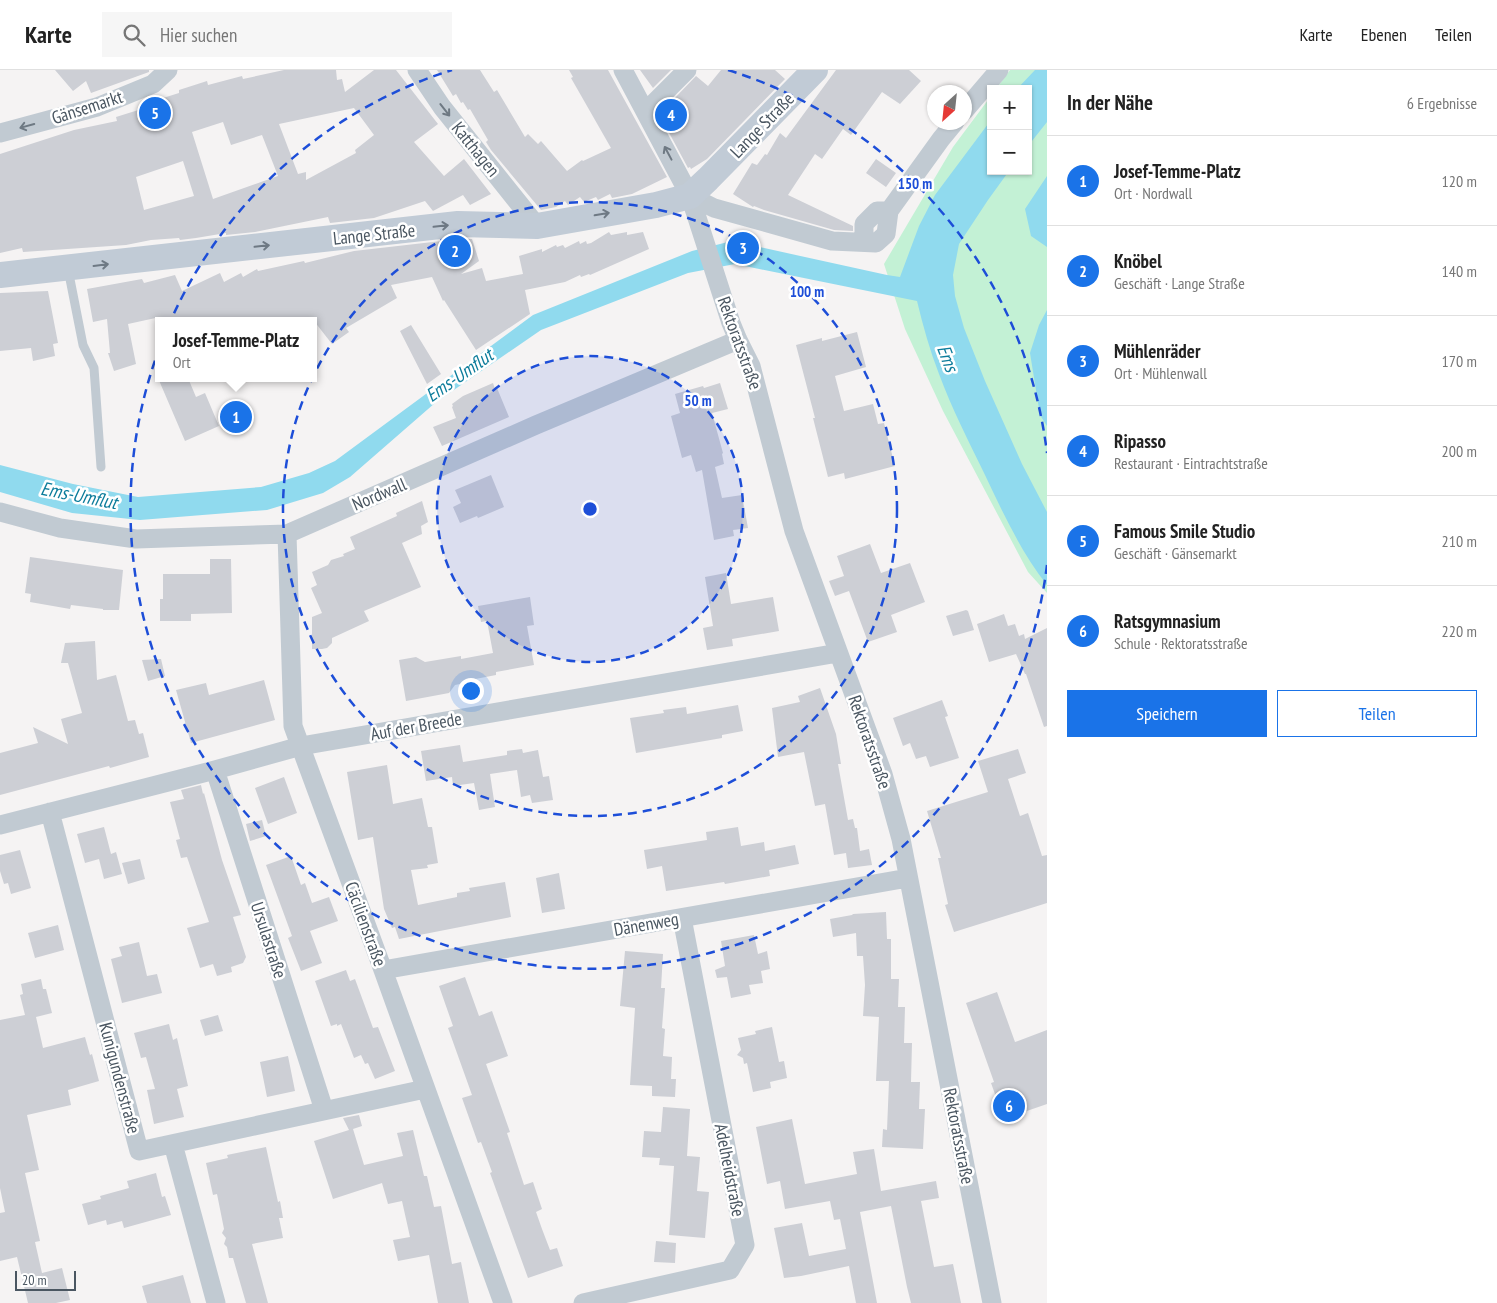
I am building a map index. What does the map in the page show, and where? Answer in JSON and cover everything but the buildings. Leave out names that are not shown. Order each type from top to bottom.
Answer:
[{"type":"street","name":"Gänsemarkt","points":[[0,133],[98,107],[153,84],[168,70]]},
{"type":"street","name":"Katthagen","points":[[417,70],[442,107],[537,226]]},
{"type":"street","name":"Rektoratsstraße","points":[[623,70],[690,196],[731,324],[751,366],[794,531],[883,774],[900,839],[992,1303]]},
{"type":"street","points":[[646,111],[687,70]]},
{"type":"street","name":"Lange Straße","points":[[0,275],[68,269],[458,224],[537,226],[656,205],[690,196],[815,70]]},
{"type":"street","points":[[972,102],[999,70]]},
{"type":"street","points":[[690,196],[714,208],[832,241],[876,243],[886,234],[889,211],[948,130]]},
{"type":"street","name":"Nordwall","points":[[0,512],[60,528],[136,539],[287,534],[543,422],[738,340]]},
{"type":"street","name":"Cäcilienstraße","points":[[287,534],[293,726],[503,1303]]},
{"type":"street","name":"Auf der Breede","points":[[0,825],[301,746],[838,652]]},
{"type":"street","name":"Ursulastraße","points":[[215,770],[324,1110]]},
{"type":"street","name":"Kunigundenstraße","points":[[50,812],[139,1151],[173,1144]]},
{"type":"street","name":"Dänenweg","points":[[383,970],[908,878]]},
{"type":"street","name":"Adelheidstraße","points":[[582,1303],[730,1270],[745,1245],[682,918]]},
{"type":"street","points":[[216,1303],[173,1144],[425,1089]]},
{"type":"lane","points":[[68,269],[83,345],[94,368],[101,467]]},
{"type":"green space","points":[[1010,70],[1047,70],[1047,593],[1028,572],[943,411],[905,329],[884,264],[953,147],[966,130],[972,130],[972,122],[987,101],[987,175],[1032,175],[1032,85],[999,85]]},
{"type":"water","points":[[1035,70],[1047,70],[1047,122],[1032,141],[1032,85],[1021,85]]},
{"type":"water","points":[[987,125],[987,175],[1006,175],[959,244],[953,275],[955,296],[964,328],[985,381],[1022,464],[1047,512],[1047,585],[1013,532],[955,413],[933,356],[917,301],[735,264],[688,273],[541,330],[435,403],[350,477],[323,493],[267,510],[140,520],[72,513],[0,492],[0,465],[73,484],[138,497],[261,487],[309,473],[335,461],[533,315],[692,251],[732,241],[900,277],[919,226],[935,195]]},
{"type":"water","points":[[1047,176],[1047,247],[1031,236],[1025,209]]},
{"type":"water","points":[[1047,310],[1047,426],[1040,415],[1030,353],[1039,325]]},
{"type":"place","name":"Famous Smile Studio","points":[[155,113]]},
{"type":"place","name":"Ripasso","points":[[671,115]]},
{"type":"place","name":"Mühlenräder","points":[[743,248]]},
{"type":"place","name":"Knöbel","points":[[455,251]]},
{"type":"place","name":"Josef-Temme-Platz","points":[[236,417]]},
{"type":"place","name":"Ratsgymnasium","points":[[1009,1106]]},
{"type":"water label","name":"Ems","points":[[948,358]]},
{"type":"water label","name":"Ems-Umflut","points":[[459,375]]},
{"type":"water label","name":"Ems-Umflut","points":[[79,495]]}]
